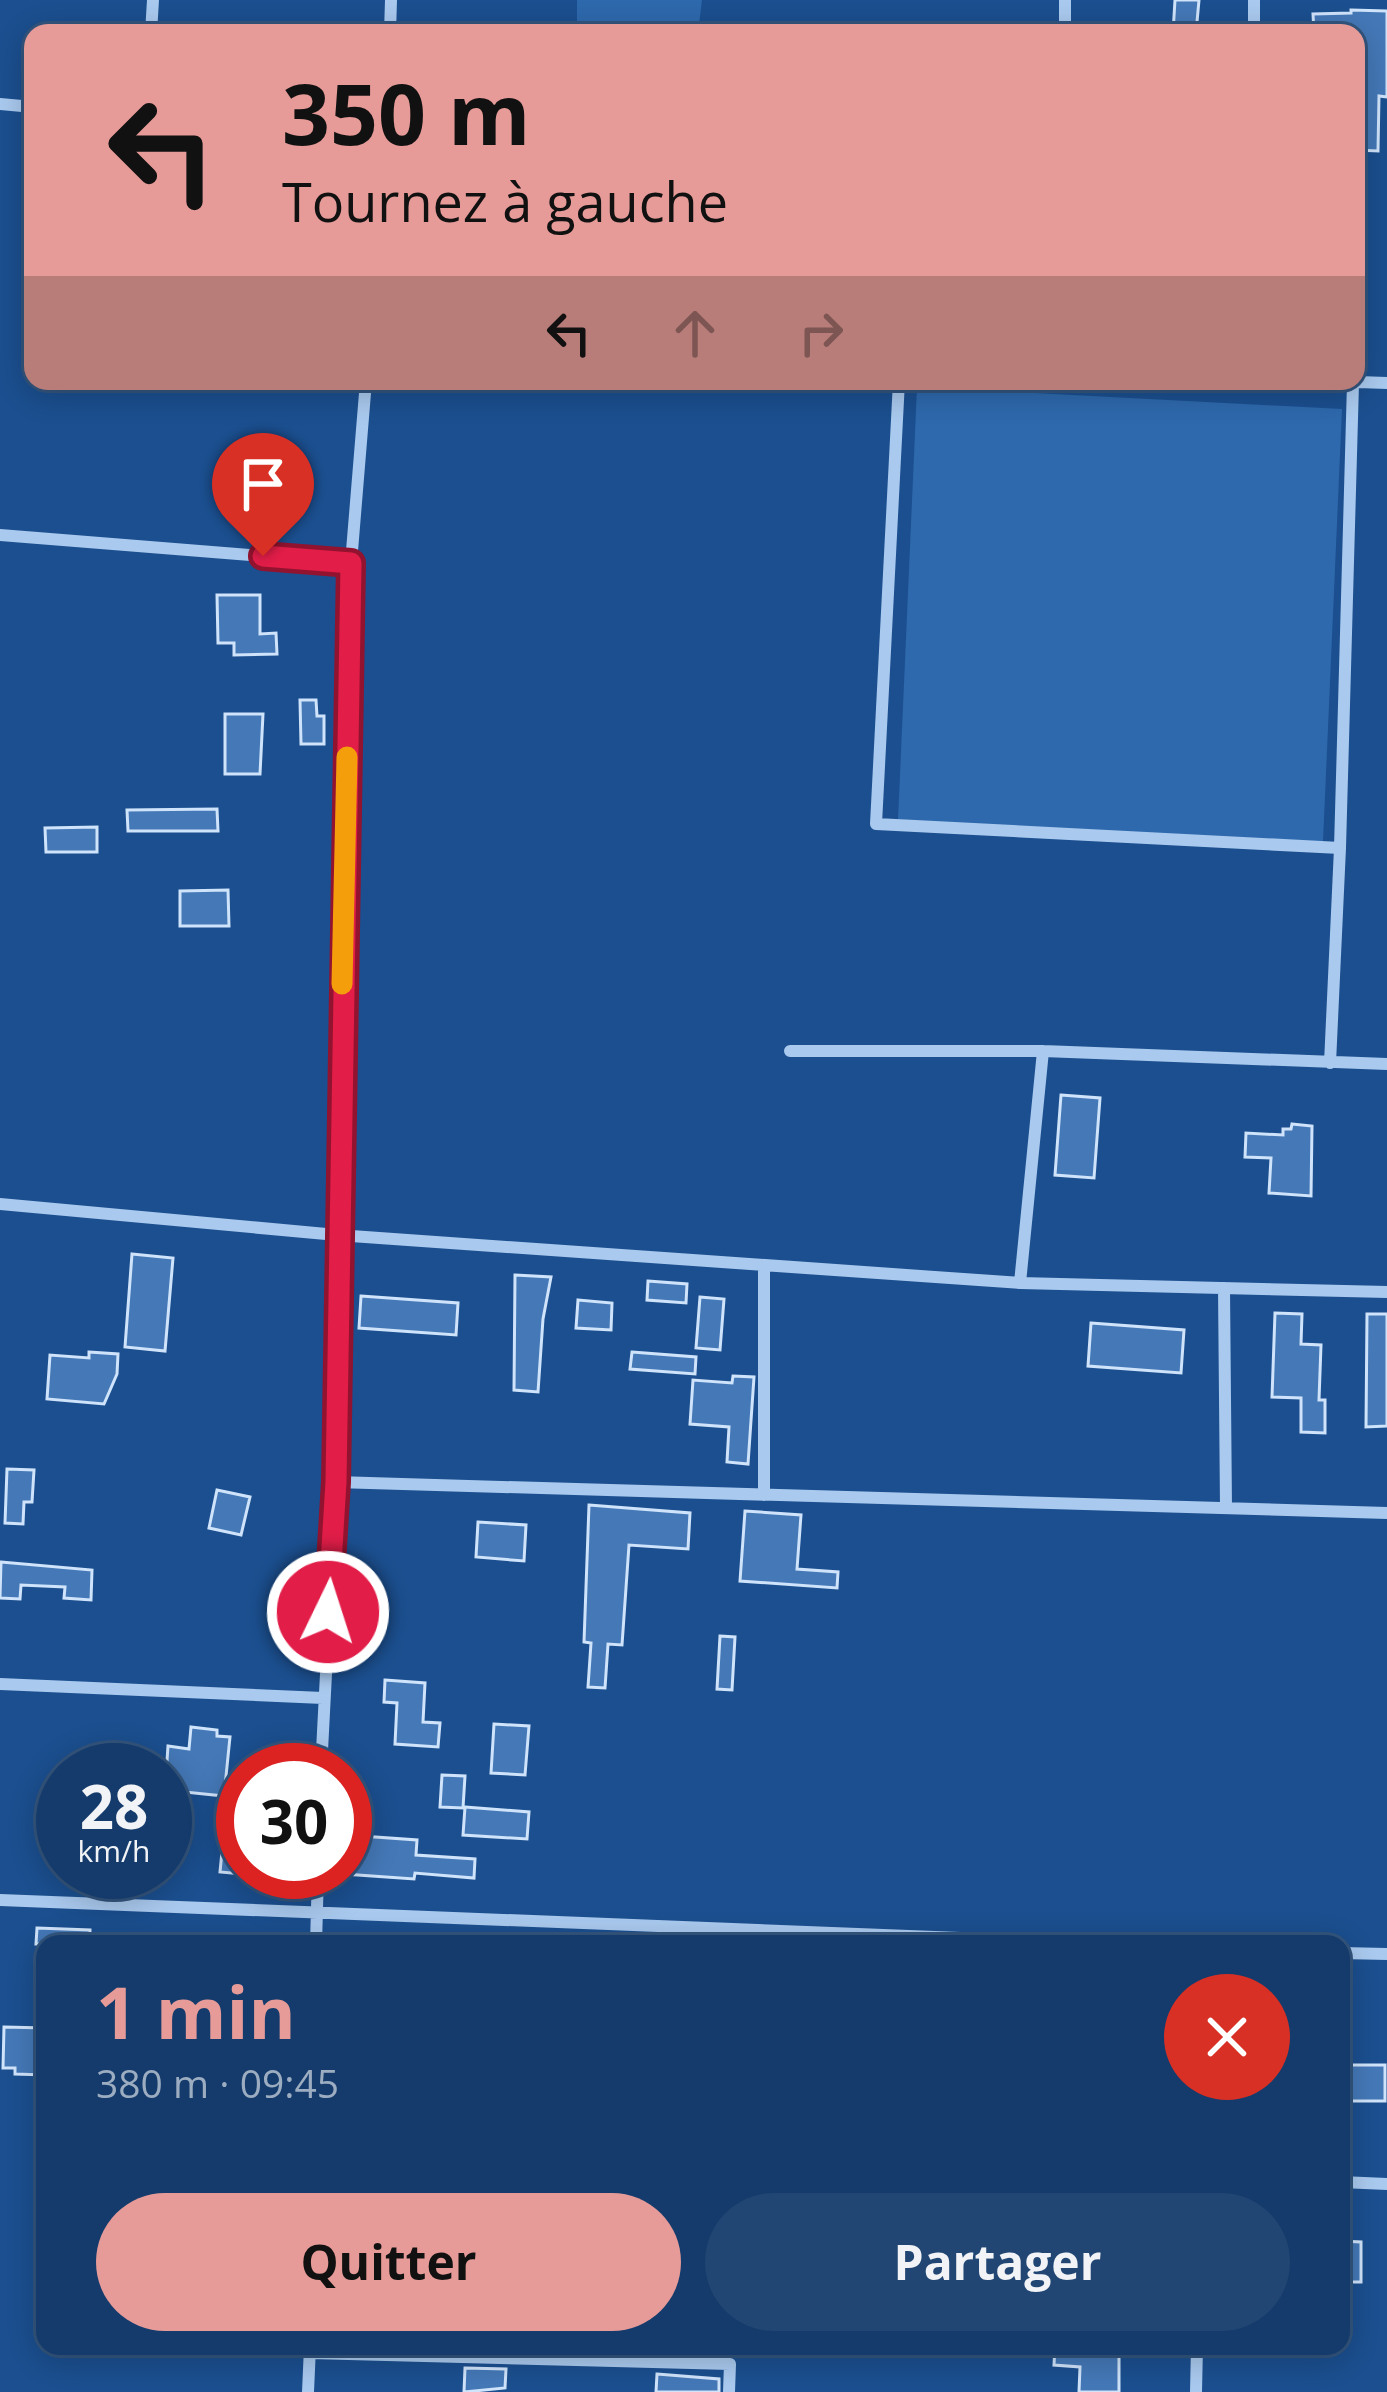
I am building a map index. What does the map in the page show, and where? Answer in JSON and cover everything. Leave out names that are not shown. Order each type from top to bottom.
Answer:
[{"type":"street","points":[[322,1743],[336,1482],[351,563],[365,390]]},
{"type":"street","points":[[898,390],[876,824],[1340,848]]},
{"type":"street","points":[[1330,1064],[1353,390]]},
{"type":"street","points":[[0,535],[351,563]]},
{"type":"street","points":[[790,1052],[1043,1052],[1387,1064]]},
{"type":"street","points":[[1020,1283],[1043,1052]]},
{"type":"street","points":[[0,1204],[337,1235],[1020,1283],[1387,1292]]},
{"type":"street","points":[[764,1266],[764,1495]]},
{"type":"street","points":[[1224,1288],[1226,1508]]},
{"type":"street","points":[[336,1482],[1387,1513]]},
{"type":"street","points":[[0,1684],[323,1698]]},
{"type":"street","points":[[316,1935],[317,1899]]},
{"type":"street","points":[[0,1900],[873,1935]]},
{"type":"street","points":[[1350,1953],[1387,1954]]},
{"type":"street","points":[[1350,2182],[1387,2184]]},
{"type":"street","points":[[308,2392],[310,2355]]},
{"type":"street","points":[[478,2355],[730,2364],[729,2392]]},
{"type":"street","points":[[1196,2392],[1197,2355]]},
{"type":"shaded area","points":[[577,0],[702,0],[699,24],[577,24]]},
{"type":"shaded area","points":[[917,390],[1342,409],[1323,842],[898,820]]},
{"type":"building","points":[[1175,0],[1199,0],[1197,24],[1174,24]]},
{"type":"building","points":[[1387,11],[1387,97],[1379,96],[1378,151],[1365,150],[1365,24],[1314,24],[1313,14]]},
{"type":"building","points":[[217,595],[260,595],[260,634],[276,633],[277,654],[234,655],[234,643],[218,643]]},
{"type":"building","points":[[300,700],[316,700],[317,716],[324,716],[324,744],[301,744]]},
{"type":"building","points":[[225,714],[263,714],[260,774],[225,774]]},
{"type":"building","points":[[217,809],[218,831],[128,831],[127,810]]},
{"type":"building","points":[[97,827],[97,852],[46,852],[45,828]]},
{"type":"building","points":[[228,890],[229,926],[180,926],[180,891]]},
{"type":"building","points":[[1061,1095],[1100,1098],[1094,1178],[1055,1175]]},
{"type":"building","points":[[1292,1124],[1312,1126],[1311,1196],[1269,1193],[1271,1158],[1245,1157],[1246,1133],[1283,1135],[1283,1129],[1291,1129]]},
{"type":"building","points":[[132,1254],[173,1258],[165,1351],[125,1347]]},
{"type":"building","points":[[515,1275],[551,1277],[538,1392],[514,1390]]},
{"type":"building","points":[[648,1281],[687,1284],[686,1303],[647,1300]]},
{"type":"building","points":[[361,1296],[458,1303],[456,1335],[359,1328]]},
{"type":"building","points":[[700,1297],[724,1299],[720,1350],[696,1348]]},
{"type":"building","points":[[578,1300],[612,1303],[611,1330],[576,1328]]},
{"type":"building","points":[[1275,1313],[1302,1314],[1301,1344],[1321,1345],[1319,1400],[1325,1400],[1325,1433],[1301,1432],[1301,1398],[1272,1397]]},
{"type":"building","points":[[1367,1314],[1387,1314],[1387,1426],[1366,1427]]},
{"type":"building","points":[[1091,1323],[1184,1330],[1181,1373],[1088,1366]]},
{"type":"building","points":[[89,1352],[118,1354],[117,1374],[104,1404],[47,1399],[50,1355],[89,1358]]},
{"type":"building","points":[[632,1352],[696,1357],[695,1374],[630,1369]]},
{"type":"building","points":[[733,1376],[754,1377],[748,1464],[727,1462],[729,1427],[690,1424],[693,1380],[732,1383]]},
{"type":"building","points":[[7,1469],[34,1470],[32,1502],[24,1502],[23,1524],[5,1523]]},
{"type":"building","points":[[217,1490],[250,1497],[241,1535],[209,1528]]},
{"type":"building","points":[[589,1505],[690,1513],[688,1549],[629,1545],[622,1645],[608,1644],[605,1688],[588,1687],[591,1643],[584,1642]]},
{"type":"building","points":[[745,1511],[801,1515],[797,1569],[838,1572],[837,1588],[740,1581]]},
{"type":"building","points":[[478,1522],[526,1525],[524,1561],[476,1557]]},
{"type":"building","points":[[1,1562],[92,1570],[91,1600],[64,1598],[65,1587],[21,1585],[20,1599],[0,1598]]},
{"type":"building","points":[[720,1636],[735,1637],[732,1690],[717,1689]]},
{"type":"building","points":[[385,1680],[425,1683],[423,1722],[440,1723],[438,1747],[395,1744],[397,1703],[384,1702]]},
{"type":"building","points":[[494,1724],[529,1726],[525,1775],[491,1773]]},
{"type":"building","points":[[191,1727],[230,1737],[229,1743],[216,1743],[216,1795],[192,1793]]},
{"type":"building","points":[[442,1775],[465,1776],[463,1808],[440,1807]]},
{"type":"building","points":[[465,1807],[529,1812],[527,1839],[463,1835]]},
{"type":"building","points":[[372,1837],[417,1840],[416,1855],[475,1859],[474,1878],[415,1873],[414,1879],[372,1876]]},
{"type":"building","points":[[37,1928],[90,1930],[90,1935],[37,1935]]},
{"type":"building","points":[[4,2027],[36,2028],[36,2075],[3,2068]]},
{"type":"building","points":[[1350,2065],[1385,2065],[1385,2101],[1350,2101]]},
{"type":"building","points":[[1350,2241],[1361,2242],[1361,2282],[1350,2282]]},
{"type":"building","points":[[1055,2355],[1119,2355],[1119,2392],[1079,2392],[1080,2367],[1054,2365]]},
{"type":"building","points":[[465,2368],[506,2369],[505,2388],[464,2392]]},
{"type":"building","points":[[657,2374],[719,2379],[719,2392],[656,2392]]},
{"type":"slow traffic","points":[[342,984],[347,757]]},
{"type":"route","points":[[263,556],[351,563],[336,1482],[328,1612]]}]
